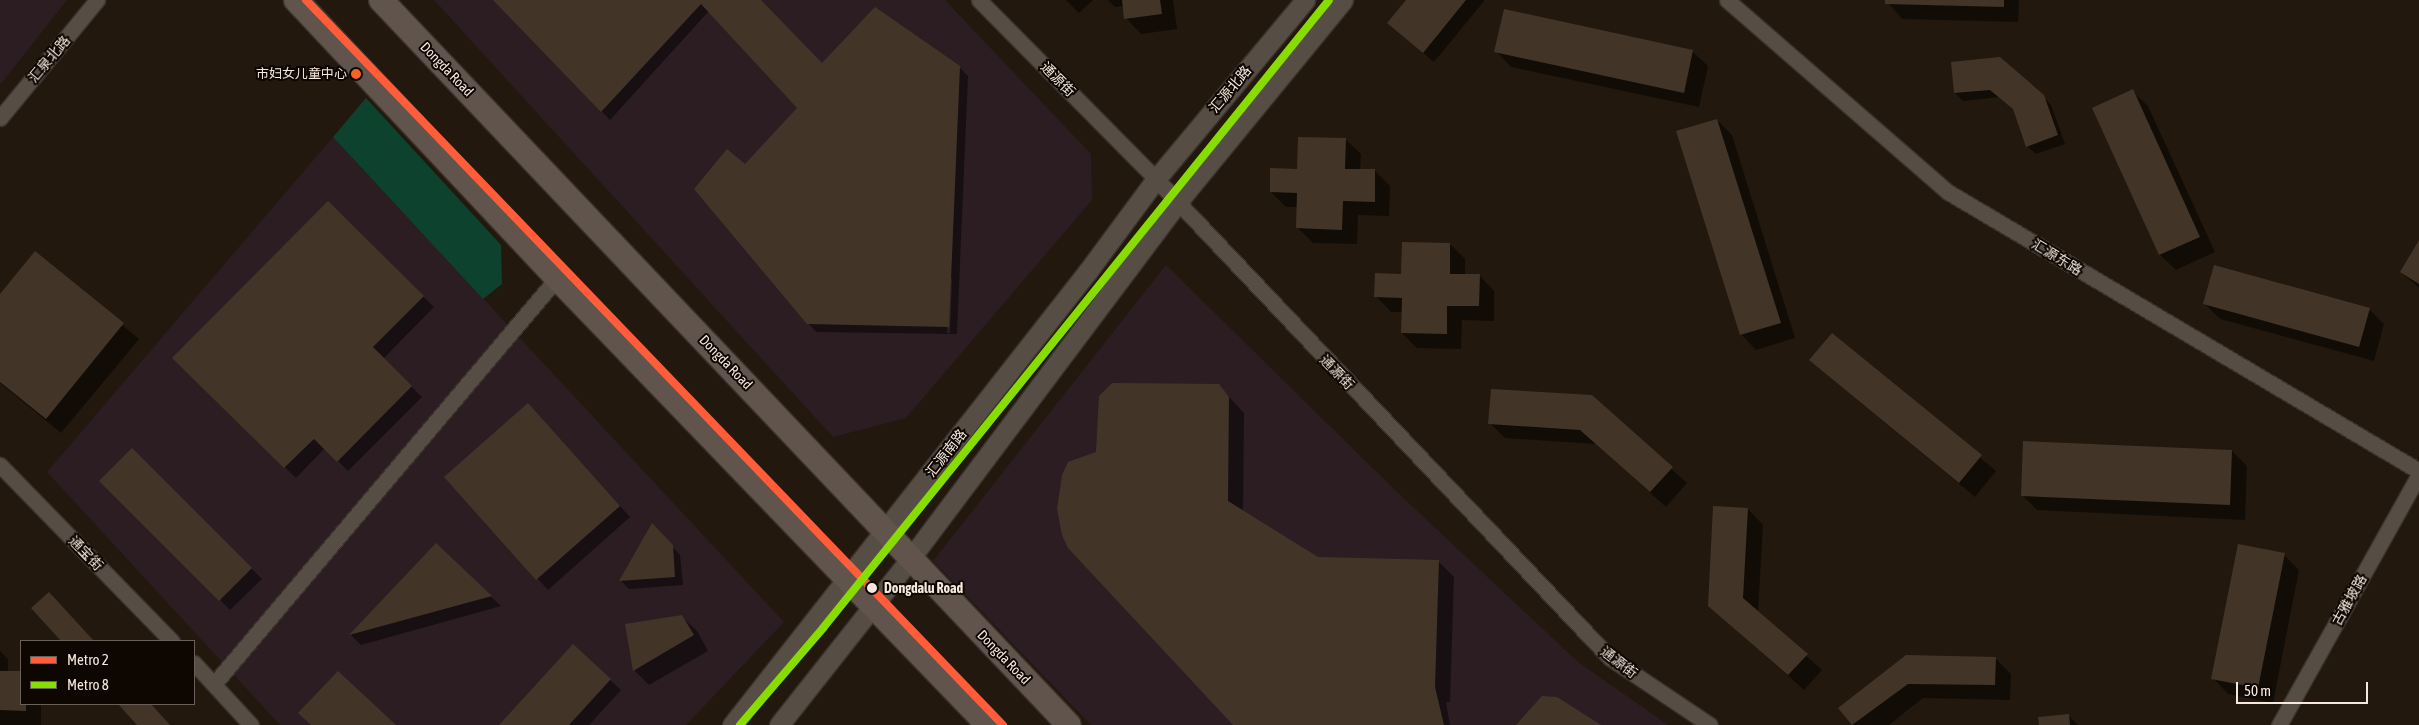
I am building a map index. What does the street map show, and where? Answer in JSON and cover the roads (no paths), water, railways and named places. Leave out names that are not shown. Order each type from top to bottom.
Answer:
[{"type":"main road","points":[[296,0],[557,278],[988,725]]},
{"type":"main road","name":"Dongda Road","points":[[381,0],[886,529],[910,559],[1069,725]]},
{"type":"street","name":"汇泉北路","points":[[0,118],[97,0]]},
{"type":"street","name":"通源街","points":[[980,0],[1156,179],[1610,658],[1710,725]]},
{"type":"street","name":"汇源北路","points":[[1156,179],[1305,0]]},
{"type":"street","points":[[779,725],[910,559],[1177,203],[1342,0]]},
{"type":"street","name":"汇源东路","points":[[1727,0],[1948,192],[2419,473]]},
{"type":"street","name":"汇源南路","points":[[732,725],[1088,271],[1156,179]]},
{"type":"street","points":[[214,684],[557,278]]},
{"type":"street","name":"通宝街","points":[[0,465],[171,640]]},
{"type":"street","name":"古雅坡路","points":[[2279,725],[2419,473]]},
{"type":"street","points":[[195,664],[251,725]]},
{"type":"metro line","name":"2","points":[[306,0],[1003,725]]},
{"type":"metro line","name":"8","points":[[740,725],[823,628],[1329,0]]},
{"type":"place","name":"市妇女儿童中心","points":[[356,74]]},
{"type":"place","name":"Dongdalu Road","points":[[872,588]]}]
